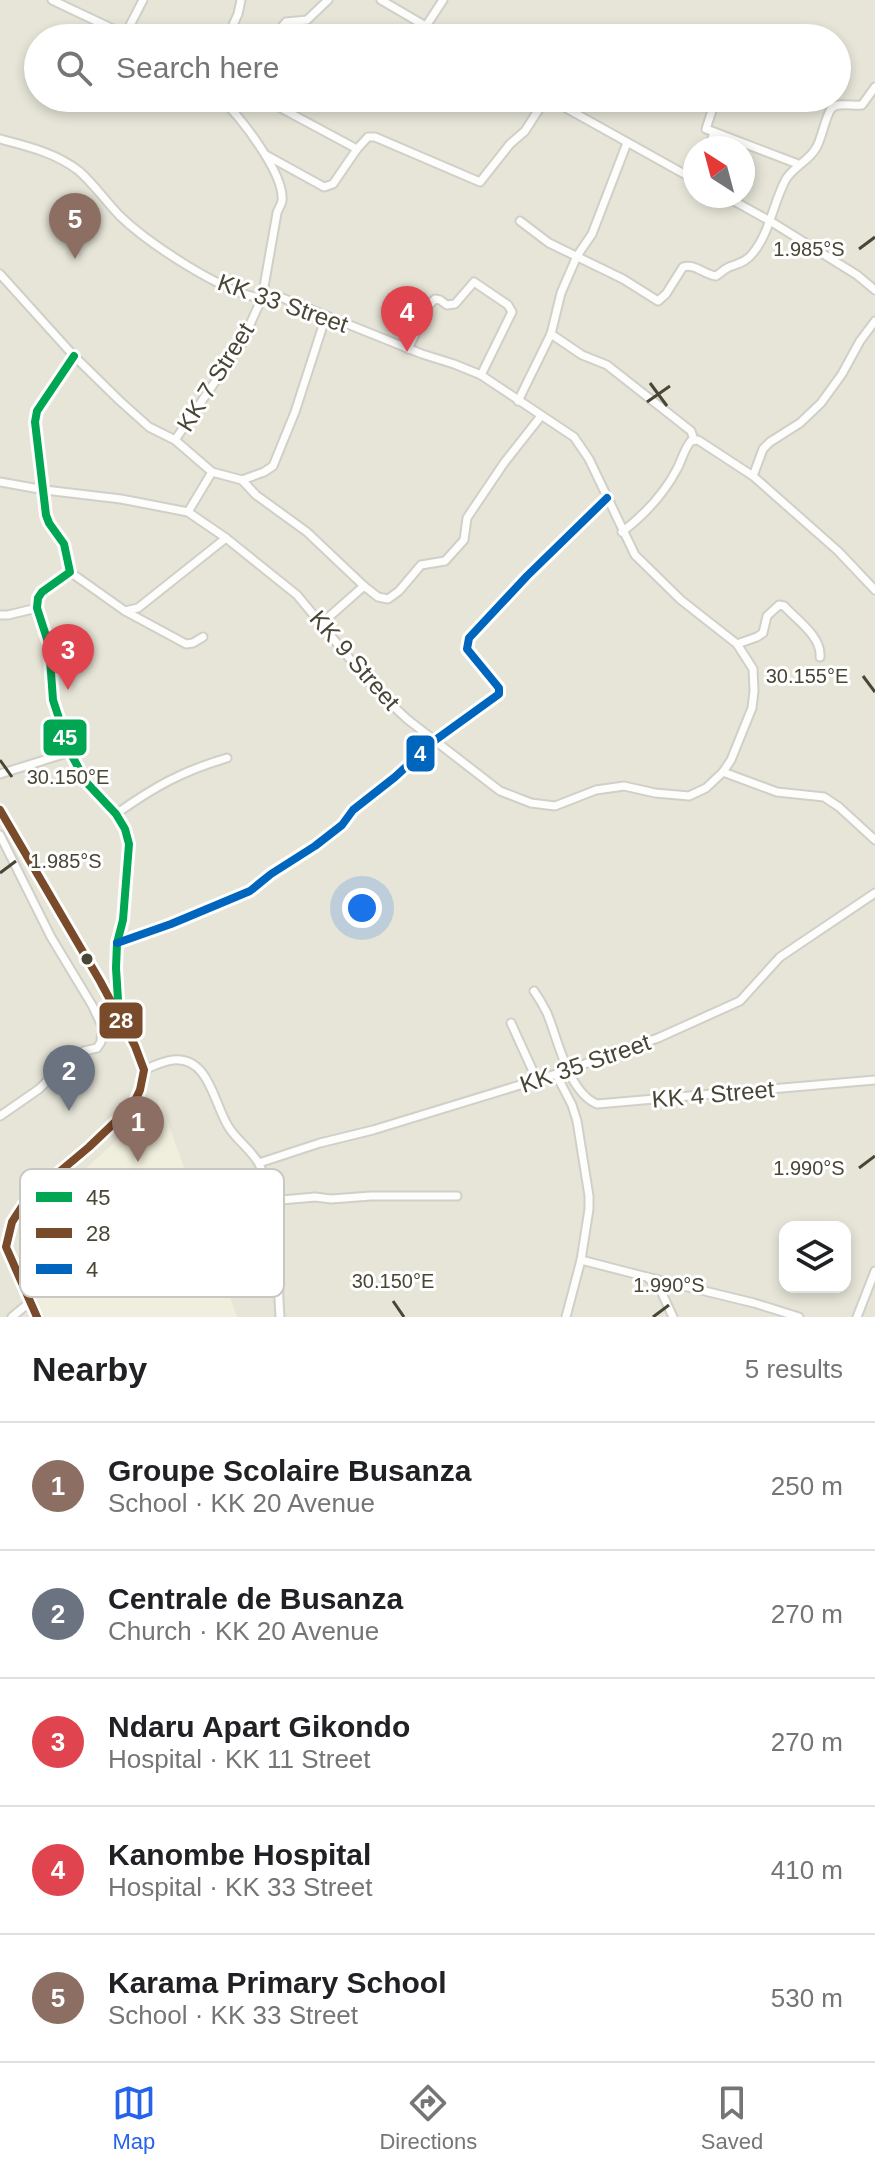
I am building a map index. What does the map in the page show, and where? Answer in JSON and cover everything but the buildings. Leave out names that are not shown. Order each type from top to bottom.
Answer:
[{"type":"main road","points":[[0,810],[119,1016],[144,1070],[133,1105],[63,1169]]},
{"type":"main road","points":[[20,1210],[3,1242],[20,1280]]},
{"type":"main road","points":[[28,1297],[37,1317]]},
{"type":"street","points":[[52,0],[103,24]]},
{"type":"street","points":[[133,24],[143,0]]},
{"type":"street","points":[[233,24],[241,0]]},
{"type":"street","points":[[284,24],[307,20],[328,0]]},
{"type":"street","points":[[381,0],[423,24]]},
{"type":"street","points":[[427,24],[443,0]]},
{"type":"street","points":[[851,105],[862,105],[875,87]]},
{"type":"street","name":"KK 7 Street","points":[[175,440],[241,344],[262,298],[282,200],[278,179],[234,112]]},
{"type":"street","points":[[288,112],[357,149]]},
{"type":"street","points":[[264,154],[324,187],[333,184],[368,137],[375,137],[480,182],[538,112]]},
{"type":"street","points":[[578,112],[683,173]]},
{"type":"street","points":[[711,112],[706,129],[798,164]]},
{"type":"street","points":[[520,221],[549,243],[623,279],[658,301],[683,267],[716,276],[737,266],[752,254],[788,177],[818,146],[828,112]]},
{"type":"street","points":[[713,136],[714,132]]},
{"type":"street","name":"KK 33 Street","points":[[0,139],[37,149],[79,171],[120,216],[147,239],[229,288],[262,298],[280,297],[481,375],[574,437],[589,459],[635,555],[681,600],[737,644],[753,669],[752,708],[723,772]]},
{"type":"street","points":[[518,401],[551,334],[561,293],[577,256],[592,234],[627,143]]},
{"type":"street","points":[[747,208],[857,275],[875,290]]},
{"type":"street","points":[[0,274],[74,356],[149,427],[175,440],[212,472],[242,480],[273,466],[295,412],[326,316]]},
{"type":"street","points":[[408,349],[429,305],[435,299],[447,305],[455,304],[474,282],[508,305],[512,312],[481,375]]},
{"type":"street","points":[[753,476],[763,449],[800,423],[821,403],[875,321]]},
{"type":"street","points":[[551,334],[582,355],[607,365],[691,431],[694,440],[753,476],[838,551],[875,590]]},
{"type":"street","points":[[74,356],[37,411],[35,422],[46,515],[64,544],[70,572],[125,611],[186,644],[203,637]]},
{"type":"street","points":[[242,480],[256,495],[307,532],[364,586],[378,597],[388,599],[421,565],[445,561],[464,540],[467,518],[541,416]]},
{"type":"street","points":[[622,532],[652,505],[677,470],[688,444],[694,440]]},
{"type":"street","points":[[188,512],[212,472]]},
{"type":"street","name":"KK 9 Street","points":[[0,482],[188,512],[297,595],[374,688],[407,719],[500,791],[531,803],[555,806],[596,790],[624,786],[689,796],[706,788],[723,772]]},
{"type":"street","points":[[117,943],[250,891],[342,825],[353,810],[434,741],[499,694],[500,691],[467,649],[469,638],[607,498]]},
{"type":"street","points":[[125,611],[138,608],[226,538]]},
{"type":"street","points":[[70,572],[42,592],[37,608],[49,645],[53,700],[70,752],[86,782],[116,814],[129,844],[123,920],[117,943],[119,1016]]},
{"type":"street","points":[[322,623],[364,586]]},
{"type":"street","points":[[737,644],[763,633],[767,616],[779,605],[784,606],[820,645],[820,657]]},
{"type":"street","points":[[0,615],[37,608]]},
{"type":"street","points":[[0,774],[70,752]]},
{"type":"street","points":[[116,814],[155,786],[198,766],[227,758]]},
{"type":"street","points":[[723,772],[777,792],[824,797],[875,840]]},
{"type":"street","points":[[0,835],[51,937],[92,1005],[102,1026],[102,1034],[97,1048],[69,1060],[39,1089],[0,1116]]},
{"type":"street","name":"KK 35 Street","points":[[259,1163],[537,1080],[658,1038],[740,1001],[780,957],[875,893]]},
{"type":"street","points":[[534,991],[546,1011],[567,1070]]},
{"type":"street","points":[[511,1023],[537,1080]]},
{"type":"street","points":[[144,1070],[176,1059],[197,1067],[209,1084],[227,1126],[261,1169]]},
{"type":"street","name":"KK 4 Street","points":[[567,1070],[587,1099],[597,1104],[875,1080]]},
{"type":"street","points":[[556,1074],[577,1121],[589,1196],[581,1260],[566,1317]]},
{"type":"street","points":[[284,1200],[457,1196]]},
{"type":"street","points":[[581,1260],[799,1317]]},
{"type":"street","points":[[857,1317],[875,1271]]},
{"type":"street","points":[[647,1277],[660,1289],[673,1317]]},
{"type":"street","points":[[278,1297],[280,1317]]},
{"type":"street","points":[[12,1317],[30,1302]]},
{"type":"shaded area","points":[[0,0],[875,0],[875,1317],[0,1317]]},
{"type":"shaded area","points":[[160,1100],[184,1169],[85,1169]]},
{"type":"shaded area","points":[[36,1297],[230,1297],[237,1317],[45,1317]]},
{"type":"transit line","name":"45","points":[[74,356],[37,411],[35,422],[46,515],[64,544],[70,572],[42,592],[37,608],[49,645],[53,700],[70,752],[86,782],[116,814],[129,844],[123,920],[117,943],[119,1016]]},
{"type":"transit line","name":"4","points":[[117,943],[250,891],[342,825],[353,810],[434,741],[499,694],[499,688],[467,649],[469,638],[607,498]]},
{"type":"transit line","name":"28","points":[[0,810],[100,981],[135,1046],[144,1070],[133,1105],[63,1169]]},
{"type":"transit line","name":"28","points":[[20,1210],[12,1222],[6,1247],[20,1279]]},
{"type":"transit line","name":"28","points":[[28,1297],[37,1317]]},
{"type":"place","name":"Karama Primary School","points":[[75,259]]},
{"type":"place","name":"Kanombe Hospital","points":[[407,352]]},
{"type":"place","name":"Ndaru Apart Gikondo","points":[[68,690]]},
{"type":"place","name":"Centrale de Busanza","points":[[69,1111]]},
{"type":"place","name":"Groupe Scolaire Busanza","points":[[138,1162]]}]
